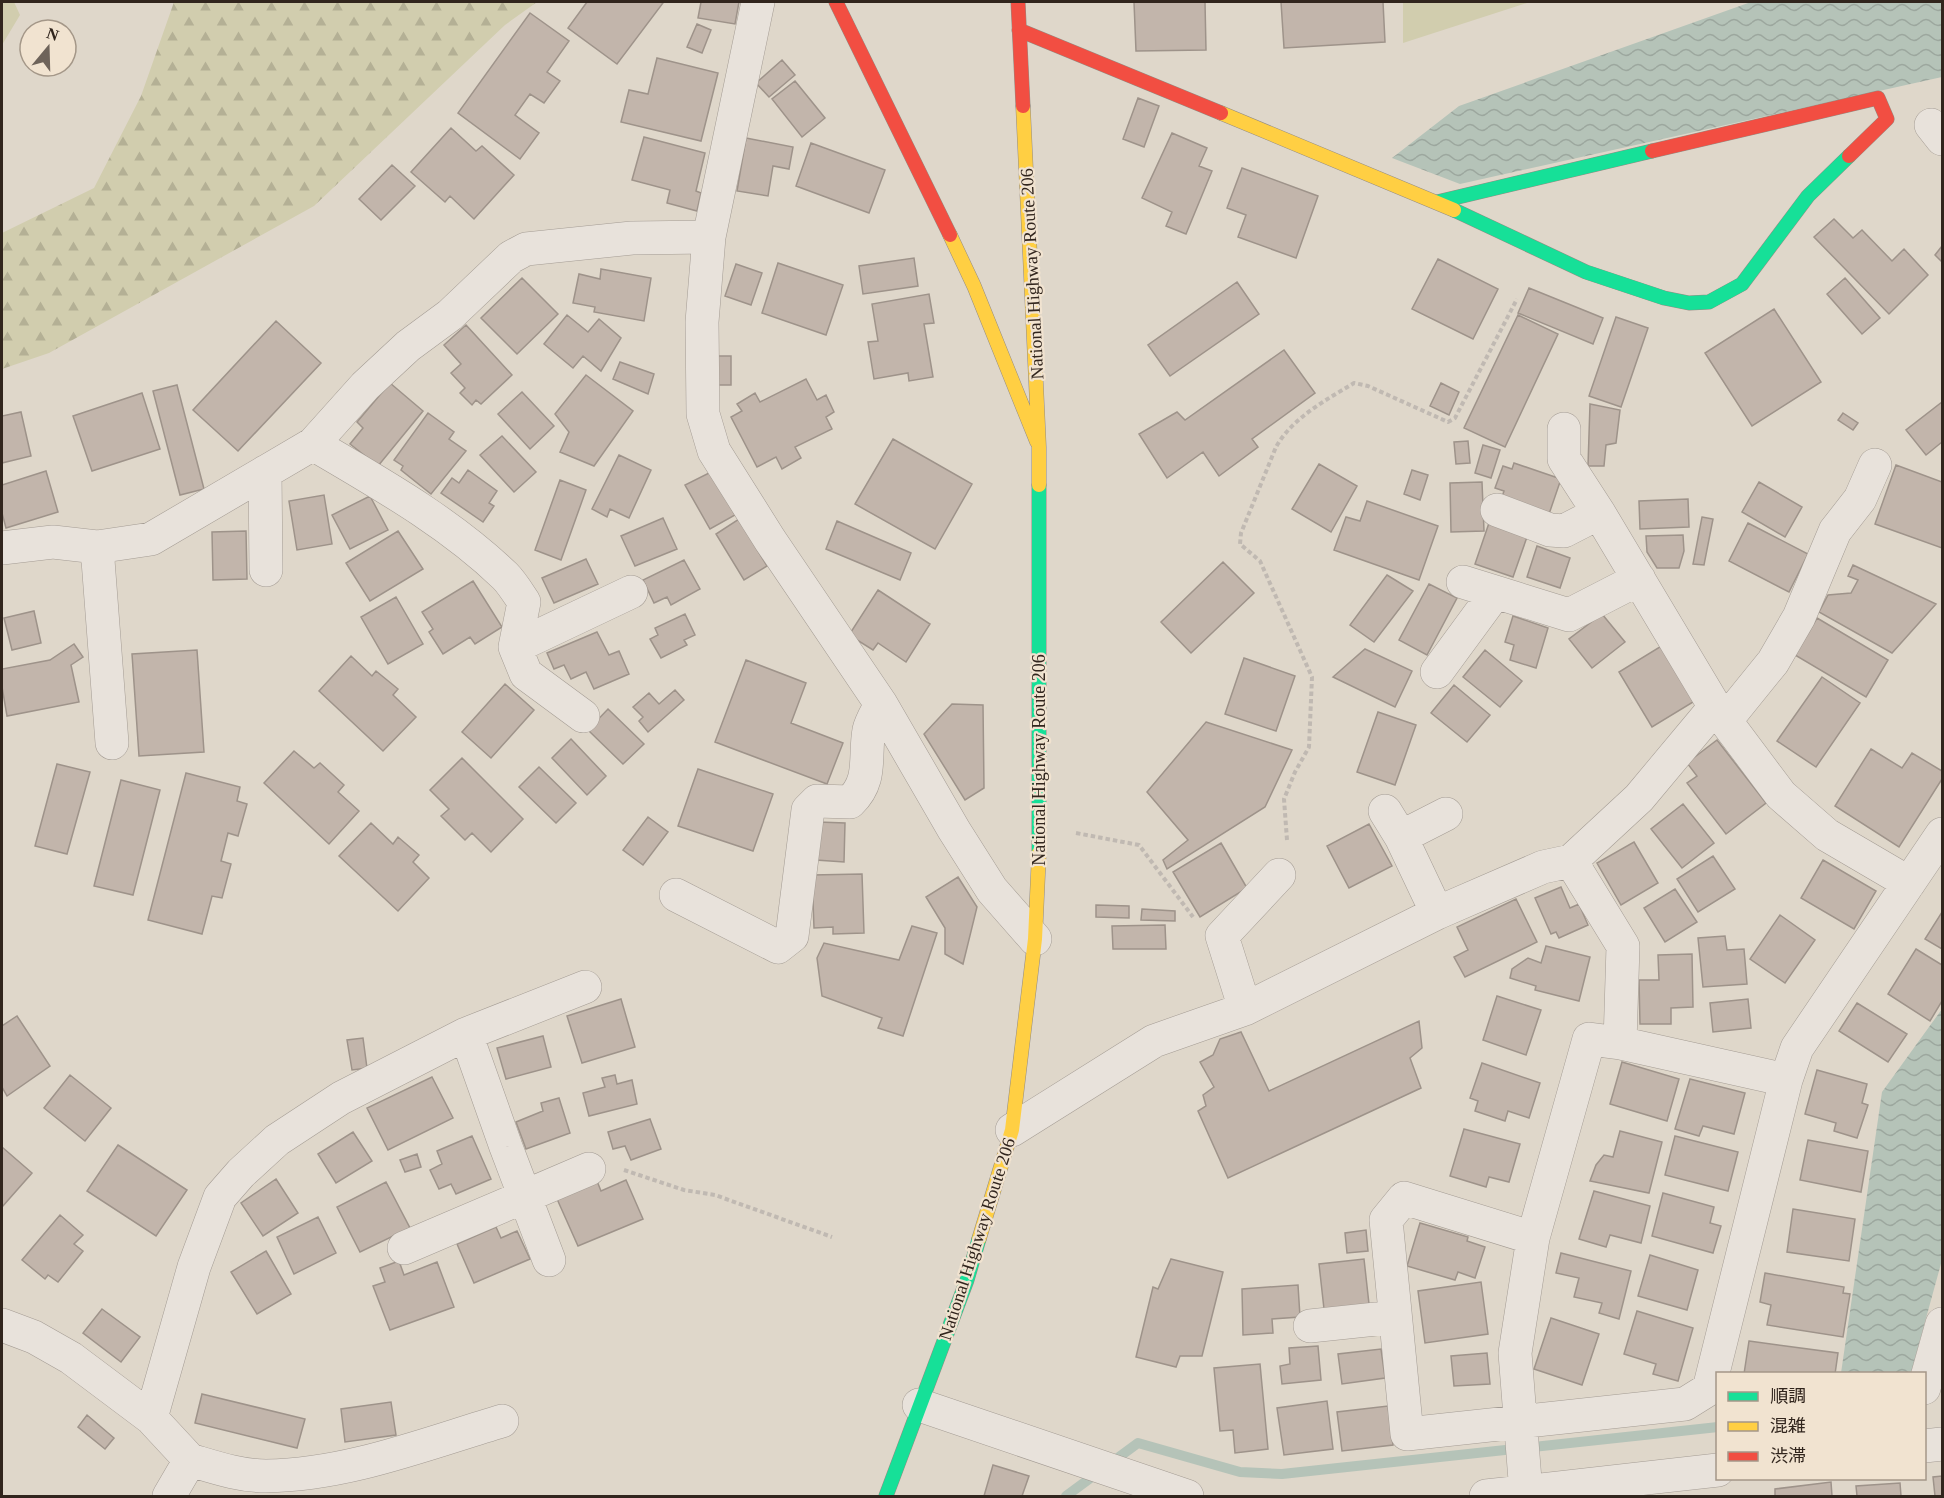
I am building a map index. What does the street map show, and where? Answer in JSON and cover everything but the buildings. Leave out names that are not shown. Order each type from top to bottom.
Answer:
[{"type":"main road","points":[[836,2],[974,286],[1039,447]]},
{"type":"main road","name":"National Highway Route 206","points":[[886,1497],[967,1280],[1012,1130],[1035,939],[1040,827],[1039,447],[1036,342],[1018,2]]},
{"type":"main road","points":[[1019,30],[1437,202],[1586,272],[1664,298],[1689,303],[1709,302],[1742,284],[1808,196],[1887,119],[1878,98],[1437,202]]},
{"type":"street","points":[[758,2],[709,237],[702,322],[703,414],[714,451],[770,540],[881,704],[954,830],[992,890],[1035,939]]},
{"type":"street","points":[[2,548],[53,542],[98,547],[151,539],[313,444],[365,386],[408,346],[450,315],[511,257],[526,249],[632,238],[709,237]]},
{"type":"street","points":[[1564,429],[1564,459],[1721,713],[1780,795],[1827,835],[1909,883]]},
{"type":"street","points":[[313,444],[455,533],[507,578],[524,602],[515,647],[526,674],[583,716]]},
{"type":"street","points":[[1012,1130],[1154,1041],[1245,1009],[1437,913],[1543,867],[1571,861],[1639,798],[1773,662],[1799,617],[1835,531],[1860,499],[1875,465]]},
{"type":"street","points":[[265,472],[266,570]]},
{"type":"street","points":[[1497,510],[1550,530],[1564,531],[1599,513]]},
{"type":"street","points":[[98,547],[112,743]]},
{"type":"street","points":[[1463,582],[1569,615],[1639,579]]},
{"type":"street","points":[[515,647],[631,592]]},
{"type":"street","points":[[1437,672],[1495,593]]},
{"type":"street","points":[[676,894],[778,947],[792,936],[808,810],[817,801],[850,802],[856,796],[868,767],[869,729],[881,704]]},
{"type":"street","points":[[1437,913],[1393,824],[1446,814]]},
{"type":"street","points":[[1533,1238],[1404,1198],[1386,1220],[1407,1434],[1520,1427],[1685,1404],[1709,1389],[1786,1080],[1797,1048],[1942,834]]},
{"type":"street","points":[[1571,861],[1623,946],[1620,1043]]},
{"type":"street","points":[[1245,1009],[1222,936],[1279,875]]},
{"type":"street","points":[[151,1418],[194,1267],[220,1197],[241,1173],[277,1140],[341,1098],[466,1034],[585,987]]},
{"type":"street","points":[[466,1034],[549,1260]]},
{"type":"street","points":[[1525,1482],[1515,1353],[1533,1238],[1589,1040],[1620,1043],[1786,1080]]},
{"type":"street","points":[[404,1248],[589,1169]]},
{"type":"street","points":[[1310,1326],[1395,1317]]},
{"type":"street","points":[[1926,1381],[1942,1324]]},
{"type":"street","points":[[2,1325],[34,1337],[70,1358],[151,1418],[190,1460],[230,1472],[264,1476],[363,1463],[502,1421]]},
{"type":"street","points":[[919,1405],[1187,1497]]},
{"type":"street","points":[[1926,1446],[1942,1444]]},
{"type":"street","points":[[169,1497],[190,1460]]},
{"type":"street","points":[[1486,1497],[1525,1482],[1716,1470]]},
{"type":"path","points":[[1279,875],[1287,840],[1284,799],[1309,747],[1312,677],[1260,561],[1240,544],[1241,533],[1276,447],[1292,424],[1354,383],[1368,386],[1448,422],[1455,418],[1517,299]]},
{"type":"path","points":[[1040,827],[1139,845],[1202,929],[1222,936]]},
{"type":"path","points":[[589,1169],[621,1169],[684,1190],[715,1195],[832,1237]]},
{"type":"green space","points":[[2,2],[14,2],[20,15],[2,45]]},
{"type":"green space","points":[[174,2],[537,2],[505,25],[314,206],[49,353],[2,369],[2,233],[94,188],[141,96]]},
{"type":"green space","points":[[1403,2],[1530,2],[1403,43]]},
{"type":"water","points":[[1751,2],[1942,2],[1942,77],[1460,184],[1392,158],[1459,106]]},
{"type":"water","points":[[1942,1009],[1942,1260],[1911,1372],[1841,1372],[1882,1092]]},
{"type":"waterway","points":[[1066,1496],[1138,1443],[1240,1472],[1282,1474],[1716,1427]]},
{"type":"traffic: fast","points":[[1437,202],[1652,151]]},
{"type":"traffic: fast","points":[[1454,210],[1586,272],[1664,298],[1689,303],[1709,302],[1742,284],[1808,196],[1849,156]]},
{"type":"traffic: fast","points":[[1039,485],[1039,853]]},
{"type":"traffic: fast","points":[[886,1496],[967,1280],[979,1239]]},
{"type":"traffic: slow","points":[[1023,106],[1039,485]]},
{"type":"traffic: slow","points":[[1221,113],[1454,210]]},
{"type":"traffic: slow","points":[[950,235],[974,286],[1037,442]]},
{"type":"traffic: slow","points":[[979,1239],[1012,1130],[1035,939],[1039,853]]},
{"type":"traffic: jam","points":[[836,2],[950,235]]},
{"type":"traffic: jam","points":[[1018,2],[1023,106]]},
{"type":"traffic: jam","points":[[1019,30],[1221,113]]},
{"type":"traffic: jam","points":[[1652,151],[1878,98],[1887,119],[1849,156]]}]
